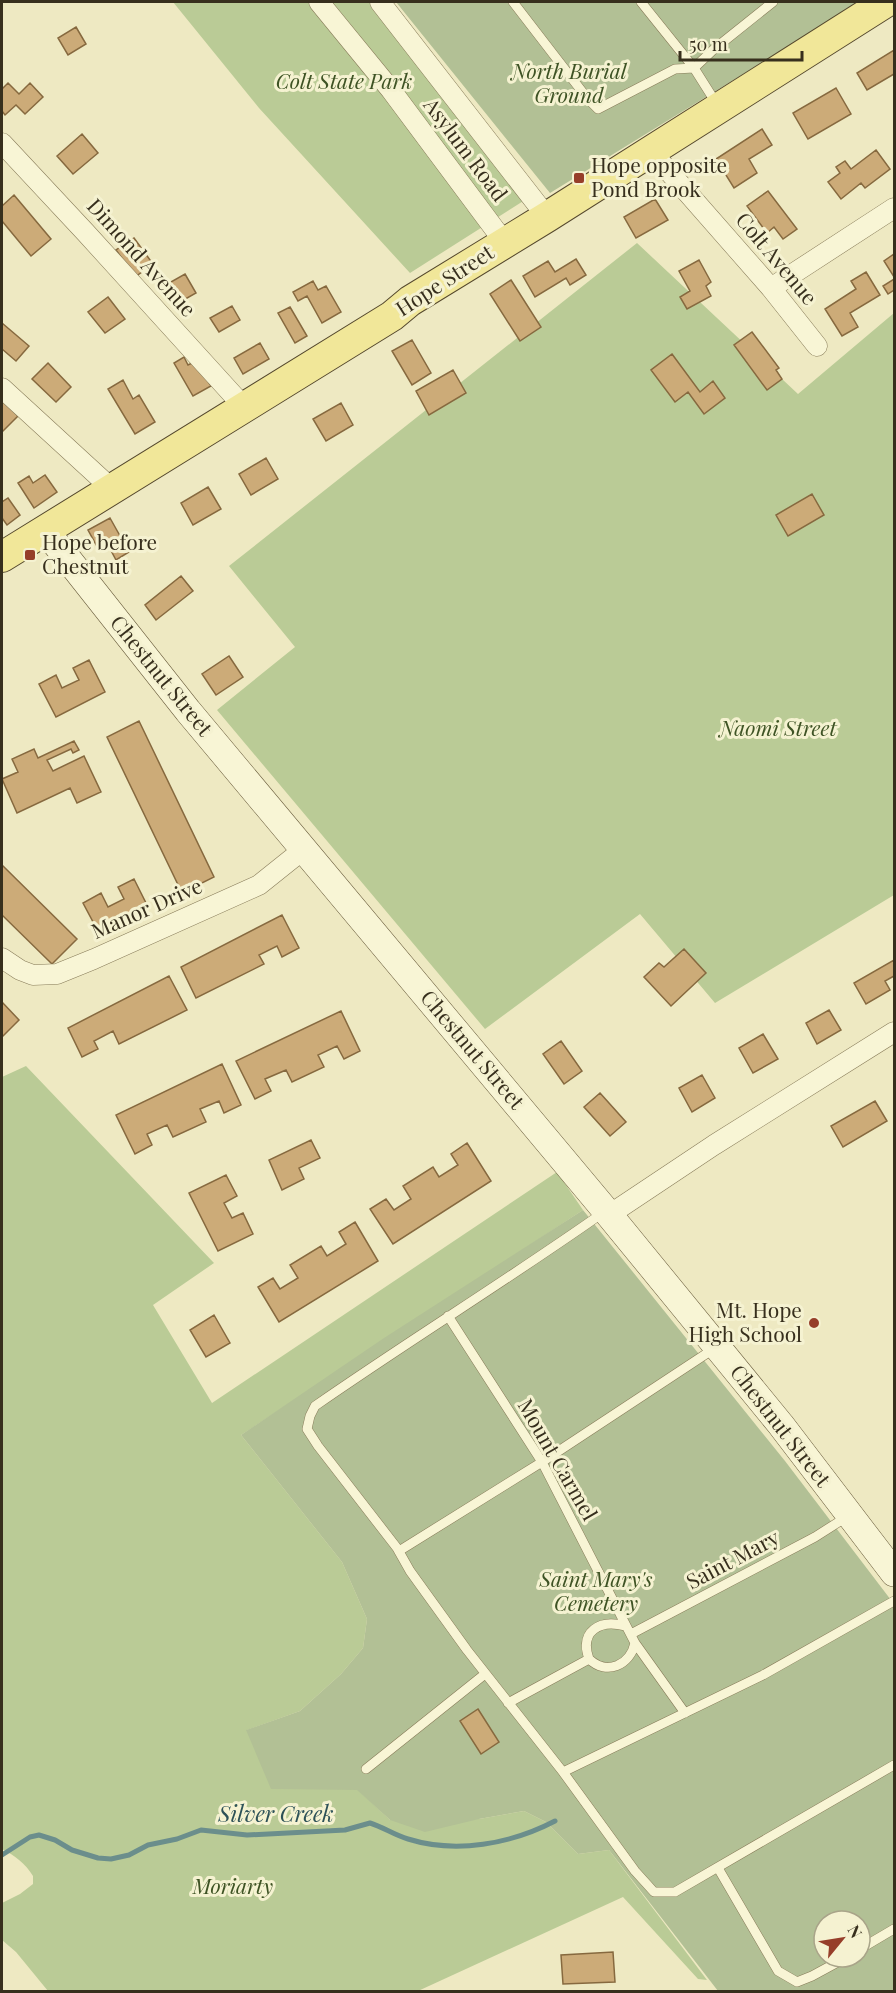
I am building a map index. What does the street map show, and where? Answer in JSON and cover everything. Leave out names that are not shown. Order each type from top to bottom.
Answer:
[{"type":"main road","name":"Hope Street","points":[[2,557],[547,217],[886,2]]},
{"type":"street","name":"Asylum Road","points":[[319,2],[391,90],[505,243]]},
{"type":"street","name":"Asylum Road","points":[[380,2],[547,217]]},
{"type":"street","name":"Dimond Avenue","points":[[2,143],[244,407]]},
{"type":"street","name":"Colt Avenue","points":[[650,150],[771,288],[817,346]]},
{"type":"street","points":[[771,288],[894,208]]},
{"type":"street","points":[[2,388],[111,489]]},
{"type":"street","name":"Chestnut Street","points":[[45,530],[188,711],[608,1213],[782,1425],[894,1573]]},
{"type":"street","name":"Manor Drive","points":[[2,958],[20,970],[33,975],[57,974],[103,956],[259,885],[304,849]]},
{"type":"street","points":[[608,1213],[894,1032]]},
{"type":"lane","points":[[513,2],[598,109],[675,69],[694,68],[773,2]]},
{"type":"lane","points":[[641,2],[694,68],[719,108]]},
{"type":"lane","points":[[608,1213],[448,1316],[315,1406],[307,1429],[399,1551],[410,1571],[485,1674],[654,1892],[675,1892],[894,1765]]},
{"type":"lane","name":"Mount Carmel","points":[[448,1316],[542,1462],[625,1626]]},
{"type":"lane","points":[[399,1551],[542,1462],[717,1346]]},
{"type":"lane","name":"Saint Mary","points":[[633,1639],[850,1515]]},
{"type":"lane","points":[[562,1772],[762,1675],[894,1601]]},
{"type":"lane","points":[[589,1659],[587,1644],[595,1628],[604,1623],[625,1626],[685,1713]]},
{"type":"lane","points":[[589,1659],[603,1667],[612,1668],[621,1665],[633,1651],[633,1639]]},
{"type":"lane","points":[[508,1703],[589,1659]]},
{"type":"lane","points":[[366,1769],[485,1674]]},
{"type":"lane","points":[[718,1868],[778,1971],[797,1982],[825,1969]]},
{"type":"lane","points":[[872,1942],[894,1929]]},
{"type":"green space","name":"Colt State Park","points":[[173,2],[381,2],[539,191],[410,273],[259,108]]},
{"type":"green space","name":"North Burial Ground","points":[[396,2],[860,2],[550,193]]},
{"type":"green space","name":"Naomi Street","points":[[637,243],[798,394],[894,313],[894,895],[715,1003],[640,914],[485,1029],[217,710],[295,647],[229,566]]},
{"type":"green space","name":"Moriarty","points":[[26,1066],[214,1263],[153,1305],[212,1403],[557,1172],[583,1210],[241,1435],[342,1562],[367,1619],[363,1648],[341,1674],[300,1711],[247,1730],[290,1789],[357,1789],[390,1820],[479,1819],[524,1811],[546,1822],[578,1854],[609,1850],[707,1980],[698,1979],[623,1897],[418,1991],[48,1991],[16,1952],[2,1940],[2,1903],[33,1884],[33,1876],[27,1868],[2,1849],[2,1077]]},
{"type":"green space","name":"Saint Mary's Cemetery","points":[[583,1210],[785,1461],[894,1604],[894,1991],[718,1991],[609,1850],[578,1854],[546,1822],[524,1811],[425,1832],[390,1820],[357,1790],[271,1789],[246,1730],[300,1711],[341,1674],[363,1648],[367,1619],[342,1562],[241,1435],[384,1338]]},
{"type":"building","points":[[76,27],[86,44],[68,55],[58,38]]},
{"type":"building","points":[[894,50],[894,74],[867,90],[857,73]]},
{"type":"building","points":[[8,83],[19,94],[30,83],[43,97],[25,114],[16,105],[5,115],[2,111],[2,89]]},
{"type":"building","points":[[836,88],[851,114],[808,139],[793,113]]},
{"type":"building","points":[[762,129],[772,145],[749,159],[757,173],[734,188],[716,159]]},
{"type":"building","points":[[82,134],[98,153],[73,174],[57,156]]},
{"type":"building","points":[[876,150],[890,169],[865,188],[861,183],[841,199],[828,182],[840,173],[836,167],[845,161],[851,169]]},
{"type":"building","points":[[768,191],[797,229],[783,239],[774,227],[767,233],[747,206]]},
{"type":"building","points":[[14,195],[51,239],[31,256],[2,221],[2,206]]},
{"type":"building","points":[[655,199],[668,220],[636,238],[624,217]]},
{"type":"building","points":[[134,238],[153,264],[135,277],[116,250]]},
{"type":"building","points":[[894,254],[894,277],[884,261]]},
{"type":"building","points":[[576,259],[586,275],[570,285],[566,278],[535,297],[523,276],[548,261],[555,272]]},
{"type":"building","points":[[699,260],[711,282],[706,286],[711,296],[687,309],[680,297],[690,291],[679,271]]},
{"type":"building","points":[[866,272],[880,295],[850,313],[858,327],[842,336],[825,309],[856,289],[851,281]]},
{"type":"building","points":[[185,274],[196,293],[173,306],[162,287]]},
{"type":"building","points":[[894,279],[894,290],[888,294],[883,286]]},
{"type":"building","points":[[511,280],[541,327],[520,341],[490,294]]},
{"type":"building","points":[[313,281],[318,290],[326,286],[341,312],[322,323],[307,296],[298,301],[293,292]]},
{"type":"building","points":[[108,297],[125,319],[105,333],[88,312]]},
{"type":"building","points":[[232,306],[240,320],[219,332],[210,318]]},
{"type":"building","points":[[290,307],[307,336],[295,343],[278,313]]},
{"type":"building","points":[[2,323],[29,346],[16,361],[2,349]]},
{"type":"building","points":[[752,332],[779,368],[776,370],[782,379],[767,390],[734,345]]},
{"type":"building","points":[[412,340],[431,373],[412,385],[392,351]]},
{"type":"building","points":[[260,343],[269,359],[243,374],[234,358]]},
{"type":"building","points":[[672,354],[700,392],[713,381],[725,398],[704,414],[688,392],[675,402],[651,370]]},
{"type":"building","points":[[184,357],[188,365],[196,361],[211,386],[193,396],[174,363]]},
{"type":"building","points":[[48,363],[71,387],[56,402],[32,379]]},
{"type":"building","points":[[453,370],[466,393],[429,415],[416,391]]},
{"type":"building","points":[[123,380],[133,399],[139,395],[155,422],[135,434],[108,389]]},
{"type":"building","points":[[2,399],[18,416],[2,432]]},
{"type":"building","points":[[341,403],[353,425],[326,441],[313,419]]},
{"type":"building","points":[[266,458],[278,479],[251,495],[239,474]]},
{"type":"building","points":[[45,475],[57,492],[34,508],[18,483],[29,476],[33,483]]},
{"type":"building","points":[[208,487],[221,509],[193,525],[181,503]]},
{"type":"building","points":[[812,494],[824,515],[788,536],[776,515]]},
{"type":"building","points":[[8,498],[20,515],[7,525],[2,518],[2,502]]},
{"type":"building","points":[[110,518],[129,552],[116,560],[108,545],[99,550],[88,530]]},
{"type":"building","points":[[181,576],[193,591],[156,620],[145,605]]},
{"type":"building","points":[[229,656],[243,677],[216,695],[202,674]]},
{"type":"building","points":[[89,660],[105,692],[56,717],[39,684],[56,675],[62,688],[79,680],[73,668]]},
{"type":"building","points":[[139,721],[214,877],[182,893],[107,737]]},
{"type":"building","points":[[74,741],[79,750],[73,753],[71,749],[47,760],[53,771],[84,756],[101,792],[77,803],[70,788],[17,813],[2,779],[18,772],[12,759],[34,749],[38,758]]},
{"type":"building","points":[[2,865],[77,939],[52,964],[2,915]]},
{"type":"building","points":[[134,879],[149,909],[100,935],[83,903],[101,893],[108,907],[124,899],[118,887]]},
{"type":"building","points":[[282,915],[299,948],[282,957],[277,946],[259,955],[264,964],[196,998],[181,967]]},
{"type":"building","points":[[684,949],[706,973],[671,1006],[644,977],[659,963],[664,967]]},
{"type":"building","points":[[894,960],[894,976],[885,981],[890,990],[866,1004],[854,983]]},
{"type":"building","points":[[169,976],[187,1010],[119,1044],[113,1031],[94,1041],[98,1049],[82,1057],[68,1028]]},
{"type":"building","points":[[2,1002],[19,1020],[2,1037]]},
{"type":"building","points":[[829,1010],[841,1030],[817,1044],[806,1023]]},
{"type":"building","points":[[341,1011],[360,1051],[344,1059],[337,1046],[318,1055],[324,1067],[292,1082],[286,1070],[265,1079],[271,1091],[255,1099],[236,1061]]},
{"type":"building","points":[[763,1034],[778,1059],[753,1073],[739,1048]]},
{"type":"building","points":[[561,1041],[582,1071],[564,1084],[543,1054]]},
{"type":"building","points":[[222,1064],[241,1105],[224,1113],[219,1101],[200,1109],[206,1122],[173,1137],[167,1125],[147,1134],[152,1145],[135,1154],[116,1115]]},
{"type":"building","points":[[702,1075],[715,1098],[692,1112],[679,1088]]},
{"type":"building","points":[[600,1093],[626,1122],[610,1136],[584,1107]]},
{"type":"building","points":[[875,1101],[887,1121],[843,1147],[831,1126]]},
{"type":"building","points":[[311,1140],[320,1158],[299,1168],[304,1179],[282,1190],[269,1160]]},
{"type":"building","points":[[467,1143],[491,1181],[393,1244],[370,1209],[386,1199],[394,1210],[411,1199],[403,1186],[433,1167],[439,1177],[458,1165],[451,1154]]},
{"type":"building","points":[[226,1175],[237,1196],[224,1203],[232,1218],[243,1213],[253,1234],[218,1251],[189,1193]]},
{"type":"building","points":[[355,1222],[378,1261],[279,1322],[258,1287],[273,1278],[280,1289],[298,1278],[290,1265],[321,1246],[327,1256],[346,1244],[339,1232]]},
{"type":"building","points":[[214,1315],[230,1343],[206,1357],[190,1330]]},
{"type":"building","points":[[478,1709],[499,1742],[481,1754],[460,1721]]},
{"type":"building","points":[[613,1952],[615,1982],[563,1984],[561,1955]]},
{"type":"waterway","name":"Silver Creek","points":[[2,1855],[30,1837],[39,1835],[55,1840],[72,1850],[98,1858],[111,1859],[129,1855],[148,1845],[177,1839],[201,1830],[247,1835],[345,1830],[370,1823],[403,1837],[426,1843],[464,1846],[502,1841],[555,1821]]},
{"type":"place","name":"Hope opposite Pond Brook","points":[[579,178]]},
{"type":"place","name":"Hope before Chestnut","points":[[30,555]]},
{"type":"place","name":"Mt. Hope High School","points":[[814,1323]]}]
